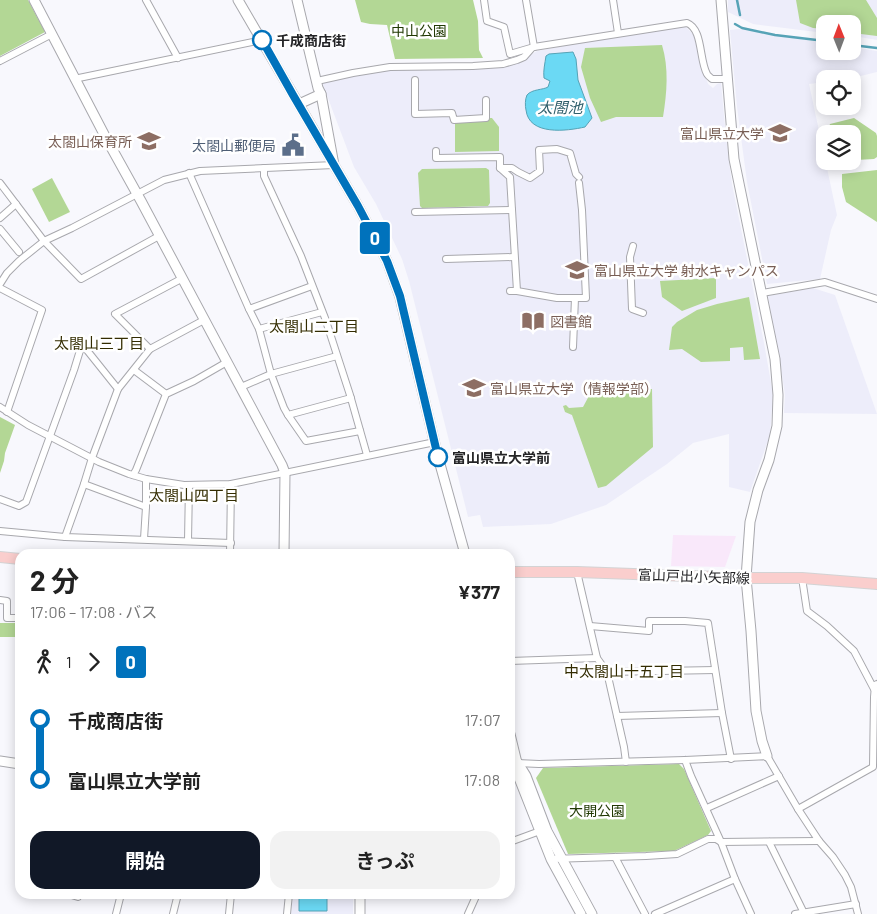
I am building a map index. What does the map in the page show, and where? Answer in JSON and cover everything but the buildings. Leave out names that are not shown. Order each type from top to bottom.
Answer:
[{"type":"main road","points":[[0,557],[15,558]]},
{"type":"main road","name":"富山戸出小矢部線","points":[[515,572],[802,578],[877,584]]},
{"type":"street","points":[[34,0],[74,79],[183,278],[282,465],[285,473],[284,549]]},
{"type":"street","points":[[146,0],[178,58]]},
{"type":"street","points":[[238,0],[358,206],[387,261],[400,296],[435,442],[464,549]]},
{"type":"street","points":[[297,0],[321,94],[334,165]]},
{"type":"street","points":[[484,0],[487,21],[504,27],[510,54],[534,47],[686,23],[692,25],[696,32],[707,74],[712,79],[727,79]]},
{"type":"street","points":[[526,0],[534,47]]},
{"type":"street","points":[[613,0],[618,33]]},
{"type":"street","points":[[721,0],[734,159],[775,359],[778,395],[777,426],[769,460],[758,490],[750,522],[746,578],[756,711],[767,756],[798,809],[845,875],[851,887],[858,914]]},
{"type":"street","points":[[0,61],[52,34]]},
{"type":"street","points":[[74,79],[262,40]]},
{"type":"street","points":[[317,81],[390,67],[502,64],[524,57],[534,47]]},
{"type":"street","points":[[415,80],[415,114],[452,113],[454,120],[486,118],[486,100]]},
{"type":"street","points":[[299,104],[321,94]]},
{"type":"street","points":[[436,151],[436,158],[500,157],[500,168],[510,178],[514,257],[513,291],[557,298],[586,298],[579,180],[570,153],[556,149],[539,150],[540,170],[530,178],[512,168],[500,168]]},
{"type":"street","points":[[0,284],[7,273],[19,261],[44,241],[164,180],[200,171],[334,165]]},
{"type":"street","points":[[264,168],[264,176],[301,256],[322,312],[351,398],[367,455]]},
{"type":"street","points":[[189,174],[259,329],[270,374],[288,415],[306,441],[360,431]]},
{"type":"street","points":[[0,184],[44,241],[81,279],[159,236]]},
{"type":"street","points":[[0,218],[16,204]]},
{"type":"street","points":[[415,212],[512,210]]},
{"type":"street","points":[[0,229],[19,252]]},
{"type":"street","points":[[633,246],[630,257],[632,309],[643,313]]},
{"type":"street","points":[[446,259],[514,257]]},
{"type":"street","points":[[150,349],[115,314],[183,278]]},
{"type":"street","points":[[762,293],[825,282],[877,299]]},
{"type":"street","points":[[249,309],[312,286]]},
{"type":"street","points":[[0,288],[42,310],[7,412]]},
{"type":"street","points":[[573,347],[575,298]]},
{"type":"street","points":[[259,329],[322,312]]},
{"type":"street","points":[[65,537],[118,388],[150,349],[204,320]]},
{"type":"street","points":[[0,499],[19,506],[26,502],[82,344],[118,388]]},
{"type":"street","points":[[241,387],[270,374],[337,356]]},
{"type":"street","points":[[133,475],[166,394],[227,362]]},
{"type":"street","points":[[134,370],[166,394]]},
{"type":"street","points":[[288,415],[351,398]]},
{"type":"street","points":[[0,408],[92,458],[146,479],[184,485],[231,484],[435,442]]},
{"type":"street","points":[[144,539],[146,479]]},
{"type":"street","points":[[84,484],[146,507]]},
{"type":"street","points":[[230,549],[231,484]]},
{"type":"street","points":[[188,542],[189,485]]},
{"type":"street","points":[[0,531],[65,537],[230,543]]},
{"type":"street","points":[[577,572],[597,658],[607,672],[626,762]]},
{"type":"street","points":[[798,809],[873,767],[876,687],[854,651],[827,626],[807,611],[802,578]]},
{"type":"street","points":[[0,600],[7,601],[7,618],[15,618]]},
{"type":"street","points":[[590,626],[649,631],[649,621],[685,621],[708,624],[722,713],[732,759]]},
{"type":"street","points":[[515,661],[597,658]]},
{"type":"street","points":[[607,672],[716,670]]},
{"type":"street","points":[[617,716],[722,713]]},
{"type":"street","points":[[515,763],[626,762],[732,759],[767,756]]},
{"type":"street","points":[[685,760],[721,842],[734,879],[751,914]]},
{"type":"street","points":[[0,761],[15,763]]},
{"type":"street","points":[[515,764],[526,776],[547,831],[592,914]]},
{"type":"street","points":[[515,767],[551,859],[581,914]]},
{"type":"street","points":[[706,808],[778,776]]},
{"type":"street","points":[[515,840],[540,831]]},
{"type":"street","points":[[551,859],[677,854],[708,839],[716,839],[721,842],[819,841]]},
{"type":"street","points":[[769,842],[804,913]]},
{"type":"street","points":[[615,857],[645,914]]},
{"type":"street","points":[[655,914],[734,879]]},
{"type":"street","points":[[116,914],[120,899]]},
{"type":"street","points":[[173,914],[177,899]]},
{"type":"street","points":[[229,914],[230,899]]},
{"type":"street","points":[[287,914],[288,899]]},
{"type":"street","points":[[360,899],[360,914]]},
{"type":"street","points":[[468,914],[475,899]]},
{"type":"street","points":[[795,914],[856,904]]},
{"type":"shaded area","points":[[728,0],[877,0],[877,40],[861,37],[861,15],[816,15],[816,32],[753,24],[728,12]]},
{"type":"shaded area","name":"富山県立大学 射水キャンパス","points":[[686,27],[693,34],[708,84],[713,88],[721,83],[732,184],[773,394],[770,435],[750,492],[729,487],[729,434],[693,443],[667,464],[606,505],[551,524],[483,527],[480,515],[468,517],[402,259],[376,204],[354,167],[323,85],[324,82],[392,70],[518,62],[537,51],[617,36]]},
{"type":"shaded area","name":"富山県立大学","points":[[739,29],[816,42],[816,60],[861,60],[861,48],[877,51],[877,72],[861,76],[861,70],[816,70],[816,83],[809,84],[818,125],[816,125],[816,170],[827,170],[837,215],[831,230],[820,279],[767,284],[747,182],[737,107],[730,30]]},
{"type":"shaded area","points":[[813,288],[835,295],[877,414],[784,413],[785,395],[768,296]]},
{"type":"shaded area","points":[[673,535],[736,536],[725,567],[671,566]]},
{"type":"shaded area","points":[[292,899],[353,899],[353,914],[291,914]]},
{"type":"green space","points":[[0,0],[28,0],[45,32],[0,56]]},
{"type":"green space","name":"中山公園","points":[[355,0],[473,0],[478,21],[479,50],[483,58],[395,59],[387,25],[361,22]]},
{"type":"green space","points":[[796,0],[866,0],[877,18],[877,36],[861,34],[861,15],[816,15],[816,28],[800,23]]},
{"type":"green space","points":[[662,45],[667,81],[663,117],[616,117],[601,122],[590,98],[581,67],[585,48]]},
{"type":"green space","points":[[455,118],[492,118],[499,127],[499,151],[455,152]]},
{"type":"green space","points":[[854,118],[876,133],[877,157],[861,160],[861,125],[830,124]]},
{"type":"green space","points":[[486,168],[489,170],[490,203],[488,206],[422,208],[420,206],[418,173],[422,169]]},
{"type":"green space","points":[[877,170],[877,222],[846,202],[842,187],[842,174]]},
{"type":"green space","points":[[52,178],[70,212],[49,222],[32,189]]},
{"type":"green space","points":[[716,278],[716,298],[682,311],[662,297],[660,281]]},
{"type":"green space","points":[[749,297],[760,359],[744,360],[743,347],[730,348],[730,361],[701,362],[682,349],[669,350],[672,327],[677,322],[697,310]]},
{"type":"green space","points":[[652,389],[653,447],[606,486],[598,488],[572,415],[565,412],[563,406],[566,405],[569,408],[583,407],[590,394],[588,392],[592,390],[592,392]]},
{"type":"green space","points":[[0,417],[15,425],[0,473]]},
{"type":"green space","points":[[0,623],[15,623],[15,637],[0,637]]},
{"type":"green space","name":"大開公園","points":[[679,764],[684,769],[711,831],[708,835],[674,851],[568,854],[536,778],[543,768]]},
{"type":"water","name":"太閤池","points":[[573,52],[576,59],[578,80],[592,118],[585,127],[559,130],[541,128],[529,118],[525,107],[527,95],[548,87],[550,81],[544,78],[546,56],[549,54]]},
{"type":"water","points":[[299,899],[327,899],[327,911],[299,911]]},
{"type":"waterway","points":[[737,0],[740,15]]},
{"type":"waterway","points":[[735,24],[742,28],[775,35],[816,40]]},
{"type":"waterway","points":[[861,46],[877,48]]},
{"type":"bus line","name":"0","points":[[262,40],[358,206],[387,261],[400,296],[438,457]]},
{"type":"place","name":"千成商店街","points":[[262,40]]},
{"type":"place","name":"富山県立大学","points":[[780,133]]},
{"type":"place","name":"太閤山保育所","points":[[149,141]]},
{"type":"place","name":"太閤山郵便局","points":[[293,145]]},
{"type":"place","name":"富山県立大学 射水キャンパス","points":[[577,270]]},
{"type":"place","name":"図書館","points":[[533,321]]},
{"type":"place","name":"富山県立大学（情報学部）","points":[[474,388]]},
{"type":"place","name":"富山県立大学前","points":[[438,457]]},
{"type":"district","name":"太閤山二丁目","points":[[314,326]]},
{"type":"district","name":"太閤山三丁目","points":[[99,343]]},
{"type":"district","name":"太閤山四丁目","points":[[194,495]]},
{"type":"district","name":"中太閤山十五丁目","points":[[624,671]]}]
